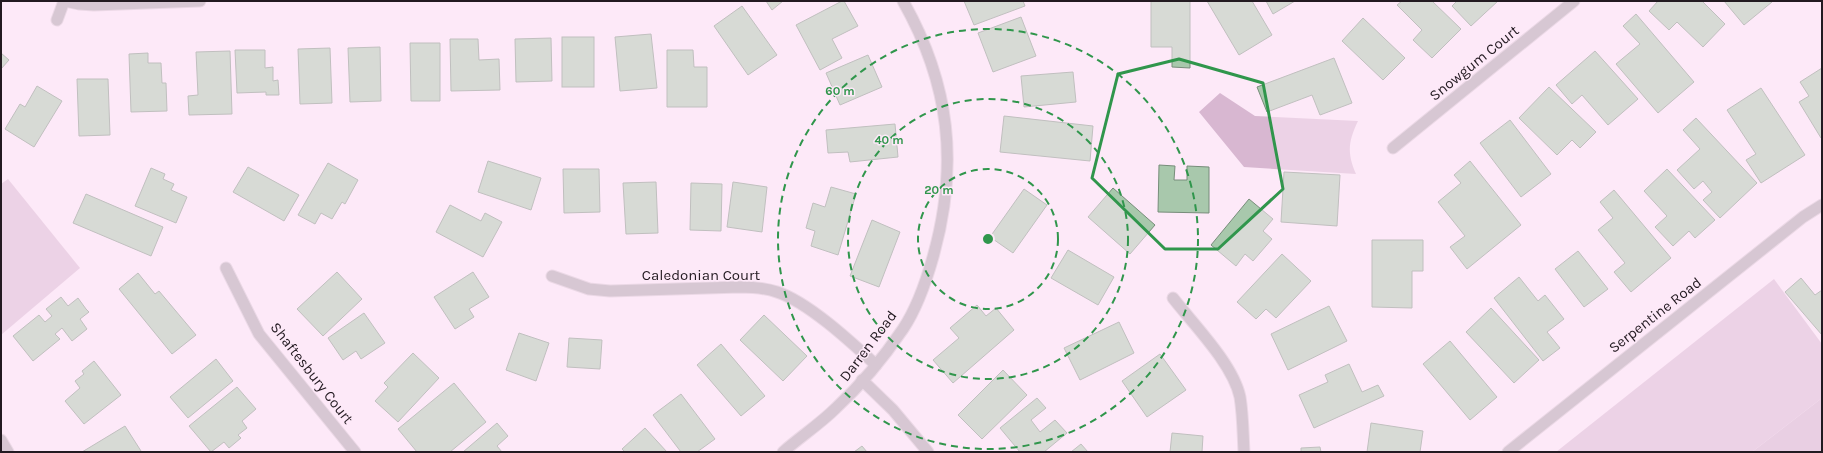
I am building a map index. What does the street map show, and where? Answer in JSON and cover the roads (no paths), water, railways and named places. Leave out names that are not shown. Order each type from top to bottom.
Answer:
[{"type":"street","points":[[57,20],[65,1],[94,5],[200,1]]},
{"type":"street","name":"Darren Road","points":[[783,452],[835,409],[876,365],[903,329],[929,273],[938,239],[948,186],[947,145],[942,102],[930,59],[914,20],[903,1]]},
{"type":"street","name":"Snowgum Court","points":[[1393,148],[1574,1]]},
{"type":"street","name":"Serpentine Road","points":[[1508,452],[1772,242],[1822,205]]},
{"type":"street","name":"Shaftesbury Court","points":[[226,268],[260,334],[355,452]]},
{"type":"street","name":"Caledonian Court","points":[[552,276],[589,289],[610,291],[740,287],[760,288],[772,291],[791,298],[810,311],[876,365]]},
{"type":"street","points":[[1173,298],[1222,359],[1233,379],[1240,396],[1244,452]]},
{"type":"street","points":[[862,380],[894,410],[928,452]]},
{"type":"street","points":[[1,440],[8,452]]}]
